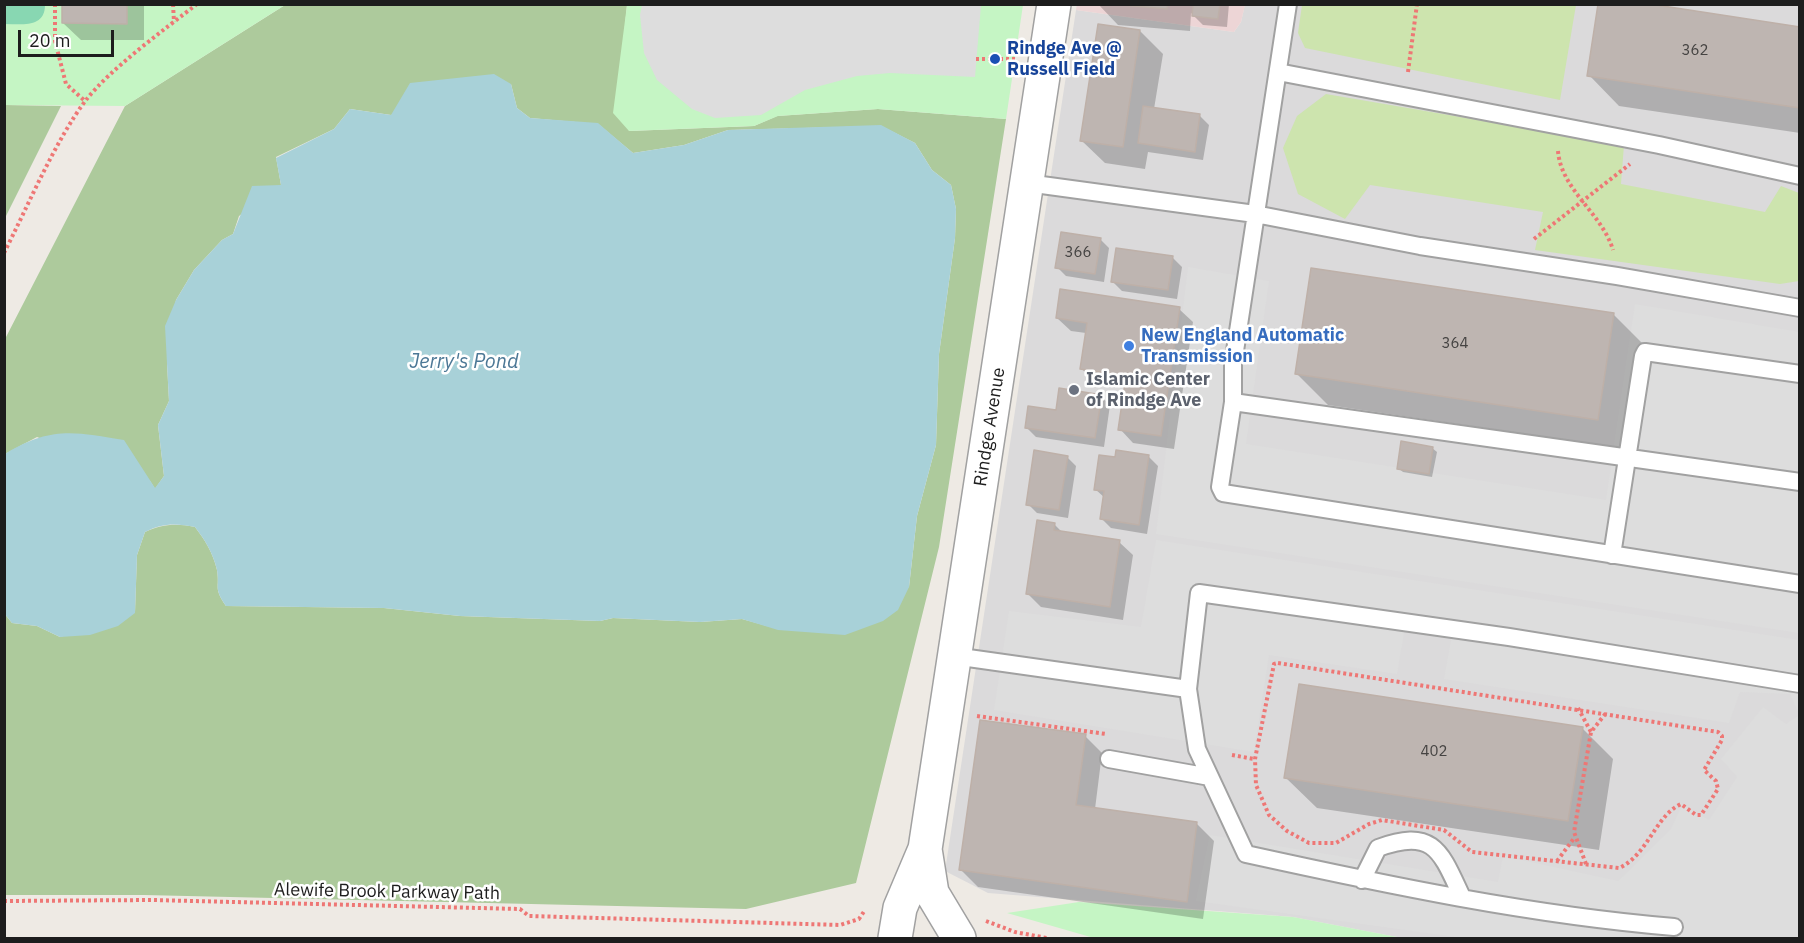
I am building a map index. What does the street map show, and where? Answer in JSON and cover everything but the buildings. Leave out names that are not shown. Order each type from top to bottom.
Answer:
[{"type":"street","name":"Rindge Avenue","points":[[895,939],[900,908],[925,849],[1054,4]]},
{"type":"street","name":"Rindge Avenue","points":[[925,849],[932,893],[968,928]]},
{"type":"lane","points":[[1288,4],[1233,364],[1233,402],[1220,487],[1227,495],[1800,584]]},
{"type":"lane","points":[[1278,72],[1659,145],[1800,176]]},
{"type":"lane","points":[[1027,183],[1255,214],[1431,248],[1617,276],[1800,308]]},
{"type":"lane","points":[[1612,555],[1643,356],[1646,352],[1800,374]]},
{"type":"lane","points":[[1233,402],[1800,482]]},
{"type":"lane","points":[[1674,927],[1604,921],[1362,880],[1246,854],[1197,749],[1188,689],[1199,593],[1509,637],[1800,684]]},
{"type":"lane","points":[[954,656],[1188,689]]},
{"type":"lane","points":[[1109,759],[1210,777]]},
{"type":"lane","points":[[1362,880],[1378,848],[1400,840],[1432,844],[1444,858],[1462,897]]},
{"type":"path","points":[[55,4],[55,41],[66,84],[85,101]]},
{"type":"path","points":[[173,4],[174,22]]},
{"type":"path","points":[[4,253],[67,130],[85,101],[197,4]]},
{"type":"path","points":[[1407,75],[1417,4]]},
{"type":"path","points":[[976,59],[1016,59]]},
{"type":"path","points":[[1558,147],[1561,167],[1568,182],[1610,238],[1616,260]]},
{"type":"path","points":[[1531,241],[1634,161]]},
{"type":"path","points":[[1276,663],[1434,689],[1606,713],[1721,734],[1722,740],[1704,767],[1705,772],[1716,781],[1718,789],[1701,815],[1695,814],[1681,804],[1671,810],[1633,862],[1619,868],[1472,852],[1444,830],[1382,820],[1369,824],[1336,843],[1309,843],[1287,831],[1269,815],[1256,785],[1255,759],[1276,663]]},
{"type":"path","points":[[1578,708],[1591,732]]},
{"type":"path","points":[[1556,862],[1575,837],[1591,732],[1606,713]]},
{"type":"path","points":[[975,716],[1113,735]]},
{"type":"path","points":[[1232,755],[1255,759]]},
{"type":"path","points":[[1575,837],[1587,865]]},
{"type":"path","name":"Alewife Brook Parkway Path","points":[[4,901],[152,900],[520,909],[529,916],[599,920],[840,925],[859,919],[868,907]]},
{"type":"path","points":[[968,928],[1015,932],[1047,939]]},
{"type":"shaded area","points":[[1077,4],[1245,5],[1241,22],[1234,32],[1076,10]]},
{"type":"shaded area","points":[[1245,4],[1799,5],[1799,938],[1402,938],[1293,917],[988,893],[945,871],[1076,10],[1234,32],[1241,22]]},
{"type":"shaded area","points":[[642,5],[981,5],[975,77],[890,73],[857,76],[805,90],[761,115],[715,118],[692,109],[657,80],[644,53],[640,15]]},
{"type":"shaded area","points":[[1188,267],[1269,281],[1246,444],[1606,500],[1635,304],[1799,332],[1799,633],[1156,534]]},
{"type":"shaded area","points":[[1156,540],[1799,640],[1799,714],[1790,694],[1740,692],[1729,723],[1444,679],[1452,635],[1405,627],[1397,674],[1269,655],[1254,752],[994,710],[1009,611],[1141,627]]},
{"type":"shaded area","points":[[1763,707],[1786,724],[1799,715],[1799,938],[1463,938],[1196,901],[1210,835],[1498,882],[1503,856],[1618,881],[1671,829],[1682,805],[1709,820],[1737,777],[1721,759]]},
{"type":"green space","points":[[5,4],[45,5],[41,18],[37,21],[25,24],[5,24]]},
{"type":"green space","points":[[5,5],[285,5],[125,106],[5,105]]},
{"type":"green space","points":[[285,5],[627,5],[622,56],[629,131],[754,126],[777,116],[878,109],[1006,119],[939,547],[856,883],[746,909],[144,895],[5,895],[4,613],[12,623],[37,626],[60,637],[135,612],[137,555],[145,532],[151,529],[169,525],[195,527],[213,558],[217,570],[218,591],[226,606],[384,608],[460,616],[600,621],[613,618],[700,622],[742,619],[778,629],[909,587],[917,516],[936,445],[939,354],[955,238],[956,209],[951,185],[932,170],[915,143],[881,126],[728,130],[684,145],[633,153],[598,124],[530,118],[517,108],[511,84],[391,115],[350,109],[334,129],[276,157],[281,185],[239,216],[233,234],[222,240],[194,270],[176,300],[167,363],[169,401],[158,425],[164,476],[155,489],[150,481],[37,437],[5,454],[5,339],[125,106]]},
{"type":"green space","points":[[627,5],[1023,5],[1006,119],[878,109],[778,116],[754,126],[629,131],[613,113]]},
{"type":"green space","points":[[1302,5],[1576,5],[1560,100],[1305,48],[1298,33]]},
{"type":"green space","points":[[1326,94],[1624,145],[1621,184],[1765,212],[1781,186],[1799,193],[1799,281],[1780,284],[1535,250],[1543,212],[1370,185],[1345,219],[1298,194],[1283,148],[1297,116]]},
{"type":"green space","points":[[5,105],[61,106],[5,218]]},
{"type":"green space","points":[[1079,902],[1293,917],[1402,938],[1094,938],[1007,913]]},
{"type":"water","name":"Jerry's Pond","points":[[494,74],[511,84],[517,108],[530,118],[598,123],[633,153],[684,145],[728,130],[881,125],[915,143],[932,170],[951,185],[956,209],[955,238],[939,354],[936,445],[917,516],[909,587],[898,610],[883,621],[845,635],[778,630],[742,619],[700,622],[613,618],[600,621],[460,616],[384,608],[226,606],[218,591],[217,570],[205,542],[195,527],[175,524],[163,525],[145,532],[137,555],[135,613],[118,626],[90,635],[60,637],[37,626],[12,623],[4,613],[5,454],[21,445],[50,435],[77,434],[124,440],[155,488],[164,476],[158,425],[169,401],[165,326],[176,300],[194,270],[222,240],[233,234],[252,186],[281,185],[276,158],[334,129],[350,109],[391,115],[410,83]]},
{"type":"place","name":"Rindge Ave @ Russell Field","points":[[995,59]]},
{"type":"place","name":"New England Automatic Transmission","points":[[1129,346]]},
{"type":"place","name":"Islamic Center of Rindge Ave","points":[[1074,390]]}]
